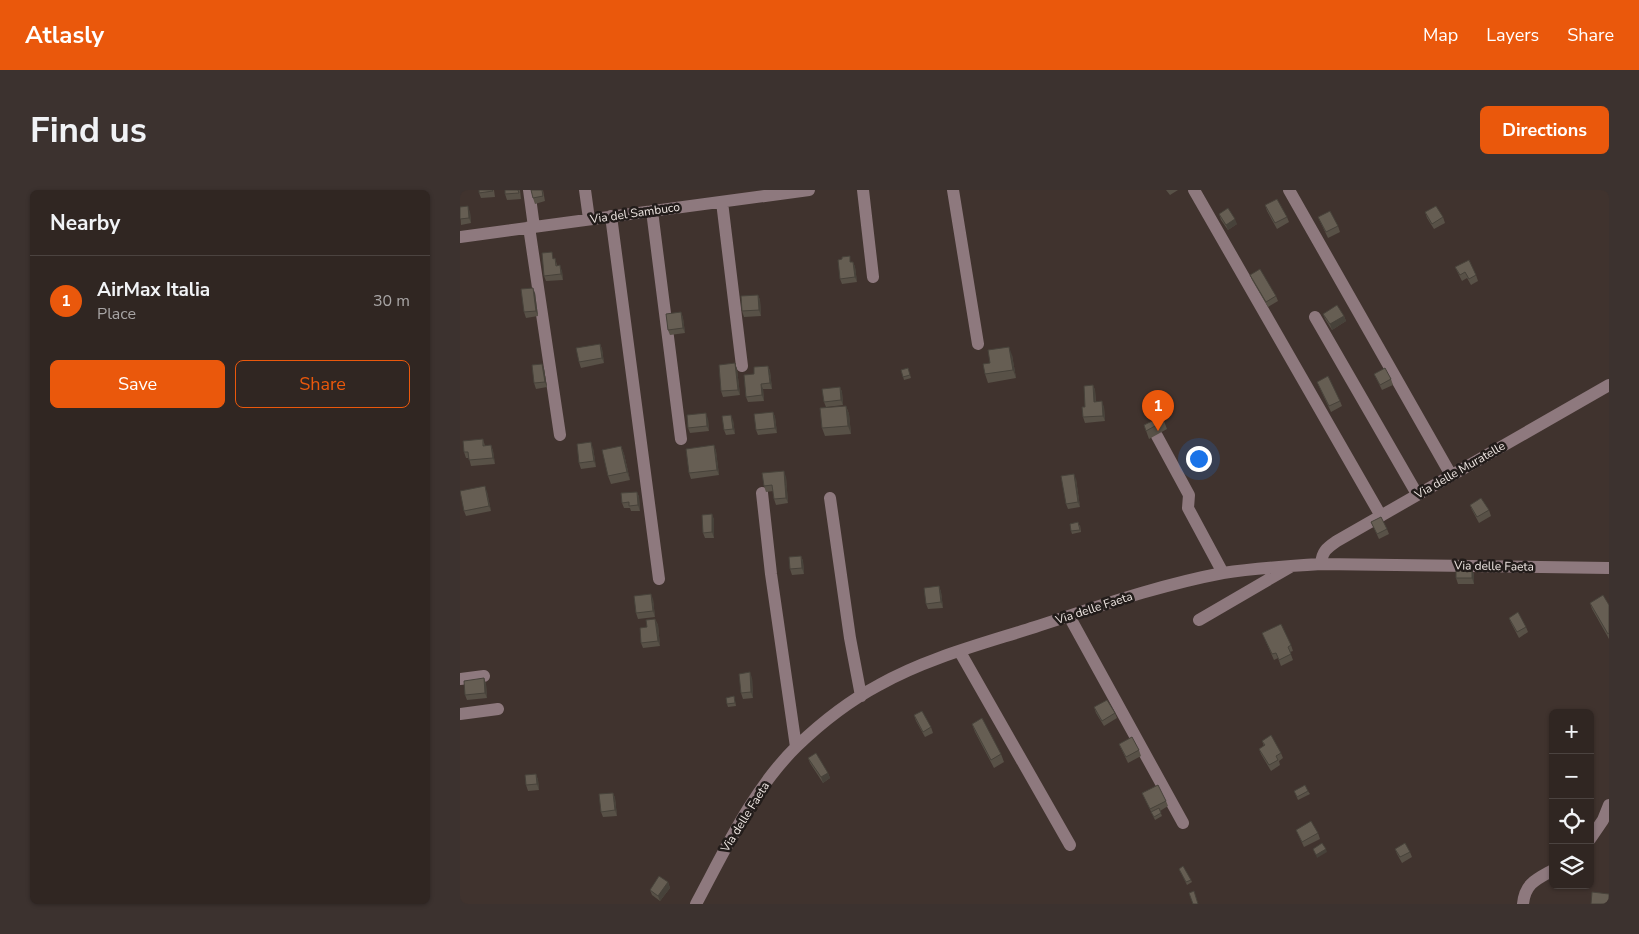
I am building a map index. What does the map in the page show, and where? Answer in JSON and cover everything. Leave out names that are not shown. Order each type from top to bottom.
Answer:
[{"type":"street","points":[[529,190],[532,227],[560,435]]},
{"type":"street","points":[[585,190],[589,219]]},
{"type":"street","name":"Via del Sambuco","points":[[460,236],[809,190]]},
{"type":"street","points":[[862,190],[873,277]]},
{"type":"street","points":[[954,190],[978,344]]},
{"type":"street","points":[[1194,190],[1381,516]]},
{"type":"street","points":[[1288,190],[1451,475]]},
{"type":"street","points":[[722,202],[742,366]]},
{"type":"street","points":[[652,211],[681,439]]},
{"type":"street","points":[[610,216],[659,579]]},
{"type":"street","points":[[1315,317],[1417,494]]},
{"type":"street","name":"Via delle Muratelle","points":[[1321,564],[1322,554],[1327,548],[1417,494],[1609,385]]},
{"type":"street","points":[[1157,436],[1189,495],[1188,508],[1223,574]]},
{"type":"street","points":[[762,493],[771,574],[796,747]]},
{"type":"street","points":[[830,498],[850,638],[861,696]]},
{"type":"street","name":"Via delle Faeta","points":[[696,904],[728,844],[763,786],[796,747],[829,718],[878,685],[932,661],[1131,596],[1223,574],[1292,565],[1321,564],[1609,568]]},
{"type":"street","points":[[1199,620],[1292,565]]},
{"type":"street","points":[[1069,616],[1182,823]]},
{"type":"street","points":[[960,652],[1070,845]]},
{"type":"street","points":[[460,679],[484,676]]},
{"type":"street","points":[[460,714],[498,709]]},
{"type":"street","points":[[1594,833],[1603,820],[1609,805]]},
{"type":"street","points":[[1524,904],[1524,898],[1530,884],[1549,872]]},
{"type":"building","points":[[479,190],[492,190],[493,191],[479,193]]},
{"type":"building","points":[[505,190],[518,190],[519,193],[505,194]]},
{"type":"building","points":[[531,190],[542,190],[543,196],[533,198]]},
{"type":"building","points":[[1277,199],[1287,217],[1275,223],[1265,205]]},
{"type":"building","points":[[468,206],[469,218],[460,219],[460,207]]},
{"type":"building","points":[[1436,206],[1443,217],[1432,224],[1425,212]]},
{"type":"building","points":[[1228,208],[1235,219],[1226,225],[1219,214]]},
{"type":"building","points":[[1330,211],[1338,226],[1326,232],[1318,217]]},
{"type":"building","points":[[552,252],[556,266],[560,265],[561,274],[544,276],[542,253]]},
{"type":"building","points":[[850,256],[850,262],[853,262],[855,277],[840,279],[838,260],[842,259],[842,257]]},
{"type":"building","points":[[1469,260],[1476,275],[1469,279],[1465,272],[1460,275],[1455,267]]},
{"type":"building","points":[[1260,269],[1276,296],[1266,302],[1250,275]]},
{"type":"building","points":[[533,288],[536,311],[524,312],[521,289]]},
{"type":"building","points":[[758,295],[759,310],[742,311],[741,296]]},
{"type":"building","points":[[1337,305],[1344,316],[1330,324],[1323,314]]},
{"type":"building","points":[[681,312],[683,328],[668,330],[666,314]]},
{"type":"building","points":[[600,344],[602,358],[579,362],[576,348]]},
{"type":"building","points":[[1009,347],[1013,370],[985,374],[983,364],[990,363],[988,350]]},
{"type":"building","points":[[735,363],[738,390],[721,391],[719,365]]},
{"type":"building","points":[[542,364],[545,382],[534,383],[532,365]]},
{"type":"building","points":[[768,366],[770,383],[761,384],[762,395],[746,397],[744,375],[754,374],[754,367]]},
{"type":"building","points":[[908,368],[910,375],[903,377],[901,370]]},
{"type":"building","points":[[1385,368],[1391,379],[1380,385],[1374,374]]},
{"type":"building","points":[[1328,376],[1340,401],[1329,406],[1317,382]]},
{"type":"building","points":[[1093,385],[1094,402],[1102,401],[1103,416],[1083,417],[1082,407],[1085,407],[1084,386]]},
{"type":"building","points":[[840,387],[841,400],[824,402],[822,389]]},
{"type":"building","points":[[846,406],[848,426],[822,428],[820,408]]},
{"type":"building","points":[[773,412],[775,428],[756,430],[754,414]]},
{"type":"building","points":[[706,413],[707,426],[688,428],[687,415]]},
{"type":"building","points":[[731,415],[733,429],[724,430],[722,416]]},
{"type":"building","points":[[1162,416],[1164,421],[1146,431],[1144,425]]},
{"type":"building","points":[[483,439],[483,446],[491,445],[493,458],[469,460],[468,452],[464,452],[463,441]]},
{"type":"building","points":[[591,442],[594,461],[579,463],[577,444]]},
{"type":"building","points":[[714,445],[717,470],[689,473],[686,449]]},
{"type":"building","points":[[621,446],[627,472],[608,476],[602,450]]},
{"type":"building","points":[[784,471],[786,498],[774,499],[772,485],[764,486],[762,473]]},
{"type":"building","points":[[1074,474],[1078,502],[1066,504],[1061,476]]},
{"type":"building","points":[[485,486],[489,506],[464,511],[460,491]]},
{"type":"building","points":[[637,492],[638,505],[629,506],[629,502],[622,503],[621,493]]},
{"type":"building","points":[[1481,498],[1489,510],[1477,517],[1470,505]]},
{"type":"building","points":[[712,514],[712,532],[703,533],[702,515]]},
{"type":"building","points":[[1381,517],[1387,529],[1377,534],[1371,522]]},
{"type":"building","points":[[1078,522],[1080,530],[1071,531],[1070,524]]},
{"type":"building","points":[[801,556],[802,568],[790,569],[789,557]]},
{"type":"building","points":[[1456,569],[1472,569],[1472,578],[1456,578]]},
{"type":"building","points":[[939,586],[941,602],[926,604],[924,588]]},
{"type":"building","points":[[651,594],[653,611],[636,613],[634,596]]},
{"type":"building","points":[[1603,595],[1609,605],[1608,634],[1590,603]]},
{"type":"building","points":[[1518,612],[1526,627],[1517,632],[1509,618]]},
{"type":"building","points":[[655,619],[658,641],[641,643],[640,628],[647,627],[646,620]]},
{"type":"building","points":[[1281,624],[1291,645],[1288,647],[1291,654],[1279,660],[1276,653],[1272,654],[1262,633]]},
{"type":"building","points":[[750,672],[751,692],[741,693],[739,674]]},
{"type":"building","points":[[484,678],[485,693],[465,695],[464,681]]},
{"type":"building","points":[[734,696],[735,703],[727,704],[726,698]]},
{"type":"building","points":[[1107,700],[1115,713],[1102,721],[1094,707]]},
{"type":"building","points":[[922,711],[931,727],[923,732],[914,715]]},
{"type":"building","points":[[982,718],[1001,754],[991,760],[972,724]]},
{"type":"building","points":[[1271,735],[1281,753],[1276,756],[1278,760],[1269,765],[1259,749],[1265,745],[1262,741]]},
{"type":"building","points":[[1132,737],[1139,750],[1126,757],[1119,744]]},
{"type":"building","points":[[816,753],[828,773],[821,777],[808,758]]},
{"type":"building","points":[[536,774],[537,784],[526,785],[525,775]]},
{"type":"building","points":[[1158,785],[1166,801],[1150,809],[1142,793]]},
{"type":"building","points":[[1305,785],[1308,791],[1297,797],[1294,791]]},
{"type":"building","points":[[613,793],[615,810],[601,812],[599,794]]},
{"type":"building","points":[[1159,808],[1161,813],[1154,817],[1151,812]]},
{"type":"building","points":[[1311,821],[1318,833],[1302,842],[1296,830]]},
{"type":"building","points":[[1322,843],[1326,849],[1316,855],[1313,849]]},
{"type":"building","points":[[1405,843],[1410,852],[1400,857],[1395,849]]},
{"type":"building","points":[[1183,866],[1191,880],[1186,882],[1179,869]]},
{"type":"building","points":[[659,876],[668,882],[658,896],[650,890]]},
{"type":"building","points":[[1194,891],[1198,904],[1193,904],[1189,893]]},
{"type":"building","points":[[1592,892],[1609,894],[1609,904],[1591,904]]},
{"type":"place","name":"AirMax Italia","points":[[1158,431]]}]
